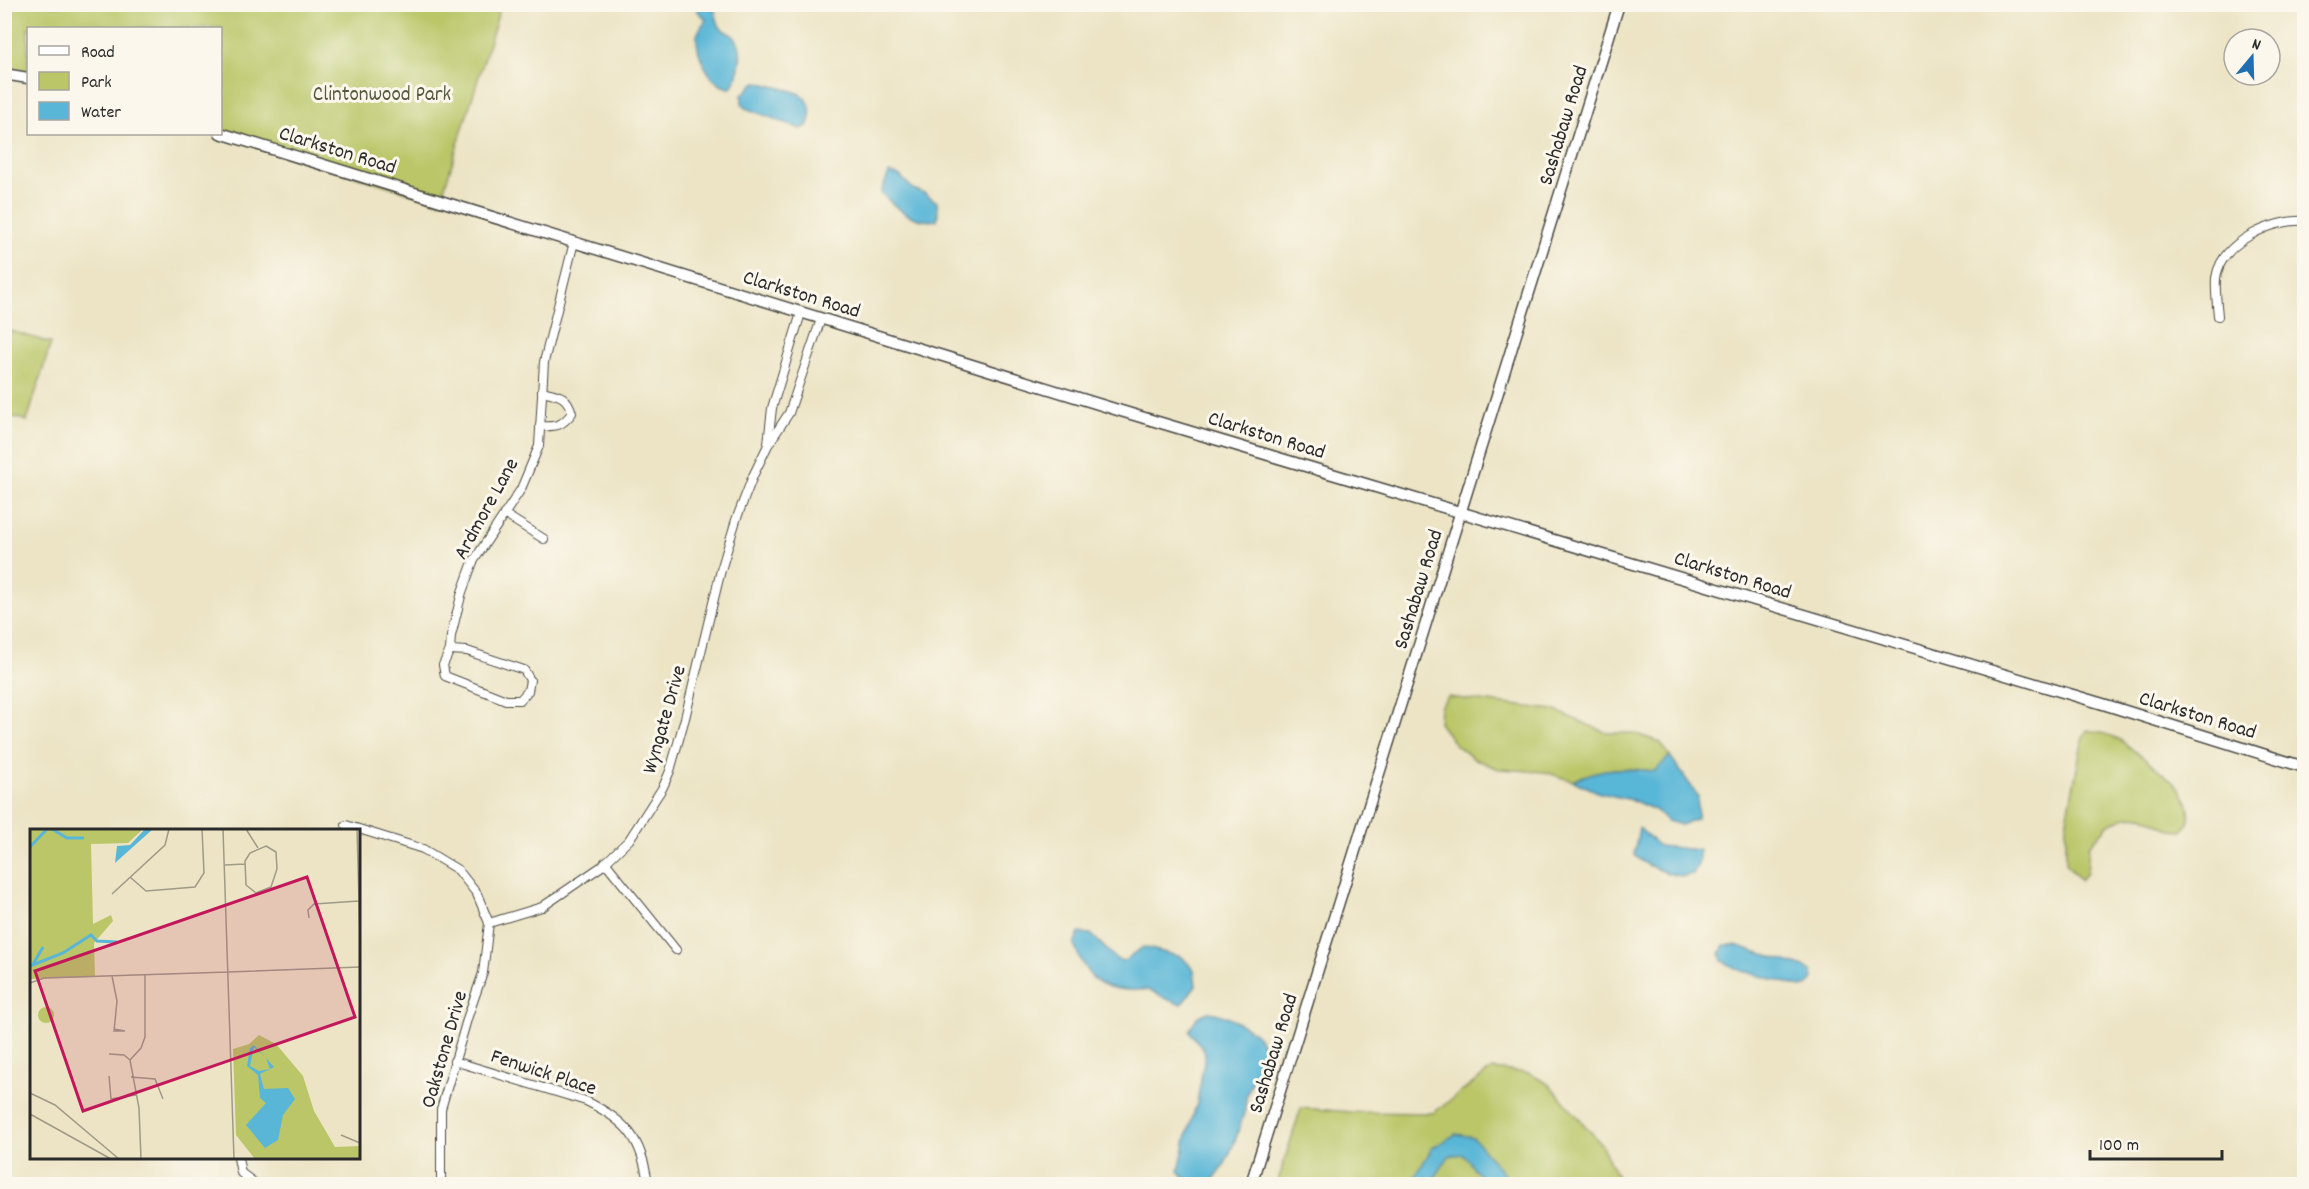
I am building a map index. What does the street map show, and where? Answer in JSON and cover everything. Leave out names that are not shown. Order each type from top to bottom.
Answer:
[{"type":"main road","name":"Sashabaw Road","points":[[1251,1185],[1619,4]]},
{"type":"main road","points":[[4,74],[27,78]]},
{"type":"main road","name":"Clarkston Road","points":[[222,134],[1461,514],[2304,766]]},
{"type":"street","points":[[2218,316],[2216,277],[2231,250],[2258,231],[2282,222],[2304,221]]},
{"type":"street","name":"Ardmore Lane","points":[[450,650],[467,651],[524,670],[530,680],[528,691],[520,700],[506,700],[445,676],[443,665],[450,650],[451,636],[473,562],[521,489],[539,446],[544,362],[573,242]]},
{"type":"street","name":"Wyngate Drive","points":[[768,445],[772,408],[801,313]]},
{"type":"street","name":"Wyngate Drive","points":[[489,924],[542,907],[605,862],[629,840],[644,819],[669,771],[685,718],[728,545],[753,477],[768,445],[789,413],[821,319]]},
{"type":"street","points":[[540,426],[556,427],[565,422],[572,413],[569,404],[561,396],[543,391]]},
{"type":"street","points":[[504,514],[544,539]]},
{"type":"street","points":[[346,825],[359,829]]},
{"type":"street","points":[[360,829],[423,849],[449,864],[469,882],[489,924]]},
{"type":"street","points":[[605,862],[676,950]]},
{"type":"street","name":"Oakstone Drive","points":[[441,1185],[441,1109],[483,973],[489,924]]},
{"type":"street","name":"Fenwick Place","points":[[454,1061],[586,1101],[601,1108],[620,1121],[640,1148],[648,1185]]},
{"type":"street","points":[[238,1159],[240,1173],[256,1185]]},
{"type":"green space","name":"Clintonwood Park","points":[[4,5],[501,5],[440,202],[222,135],[222,27],[27,27],[27,76],[5,68]]},
{"type":"green space","points":[[4,329],[51,343],[27,421],[5,414]]},
{"type":"green space","points":[[1448,697],[1554,710],[1607,733],[1633,733],[1660,742],[1670,756],[1656,771],[1604,770],[1573,781],[1545,772],[1499,769],[1474,759],[1455,744],[1439,723],[1440,707]]},
{"type":"green space","points":[[2087,730],[2107,734],[2125,743],[2170,779],[2185,799],[2189,809],[2189,820],[2183,831],[2171,830],[2143,816],[2126,817],[2109,824],[2089,846],[2087,872],[2080,880],[2066,863],[2066,825],[2083,737]]},
{"type":"green space","points":[[1492,1069],[1529,1073],[1550,1085],[1601,1144],[1620,1183],[1634,1184],[1277,1184],[1301,1108],[1351,1112],[1433,1113]]},
{"type":"water","points":[[700,5],[713,5],[720,27],[737,40],[740,61],[737,76],[731,88],[717,82],[702,61],[697,36],[706,20],[697,10]]},
{"type":"water","points":[[758,82],[798,93],[805,98],[810,114],[807,126],[801,129],[745,108],[742,95]]},
{"type":"water","points":[[889,173],[899,175],[913,189],[937,202],[937,220],[921,220],[913,217],[886,198],[881,192]]},
{"type":"water","points":[[1670,756],[1698,796],[1697,818],[1681,825],[1668,821],[1655,810],[1632,800],[1600,793],[1573,781],[1604,770],[1655,771]]},
{"type":"water","points":[[1639,828],[1659,846],[1699,850],[1699,862],[1693,874],[1684,876],[1672,874],[1656,869],[1637,858],[1634,854]]},
{"type":"water","points":[[1079,933],[1091,934],[1116,959],[1124,961],[1143,947],[1182,957],[1194,970],[1196,985],[1182,1004],[1172,1002],[1147,990],[1117,989],[1099,983],[1082,964],[1074,945]]},
{"type":"water","points":[[1724,945],[1735,945],[1805,967],[1812,972],[1813,979],[1809,985],[1801,987],[1739,970],[1722,961],[1720,954]]},
{"type":"water","points":[[1208,1012],[1221,1015],[1247,1027],[1259,1038],[1263,1049],[1261,1062],[1247,1094],[1244,1113],[1231,1151],[1221,1170],[1210,1182],[1186,1179],[1179,1171],[1197,1103],[1205,1055],[1204,1050],[1189,1031],[1197,1017]]},
{"type":"water","points":[[1456,1134],[1473,1137],[1512,1184],[1486,1184],[1463,1154],[1449,1156],[1431,1184],[1411,1184],[1432,1148]]}]
